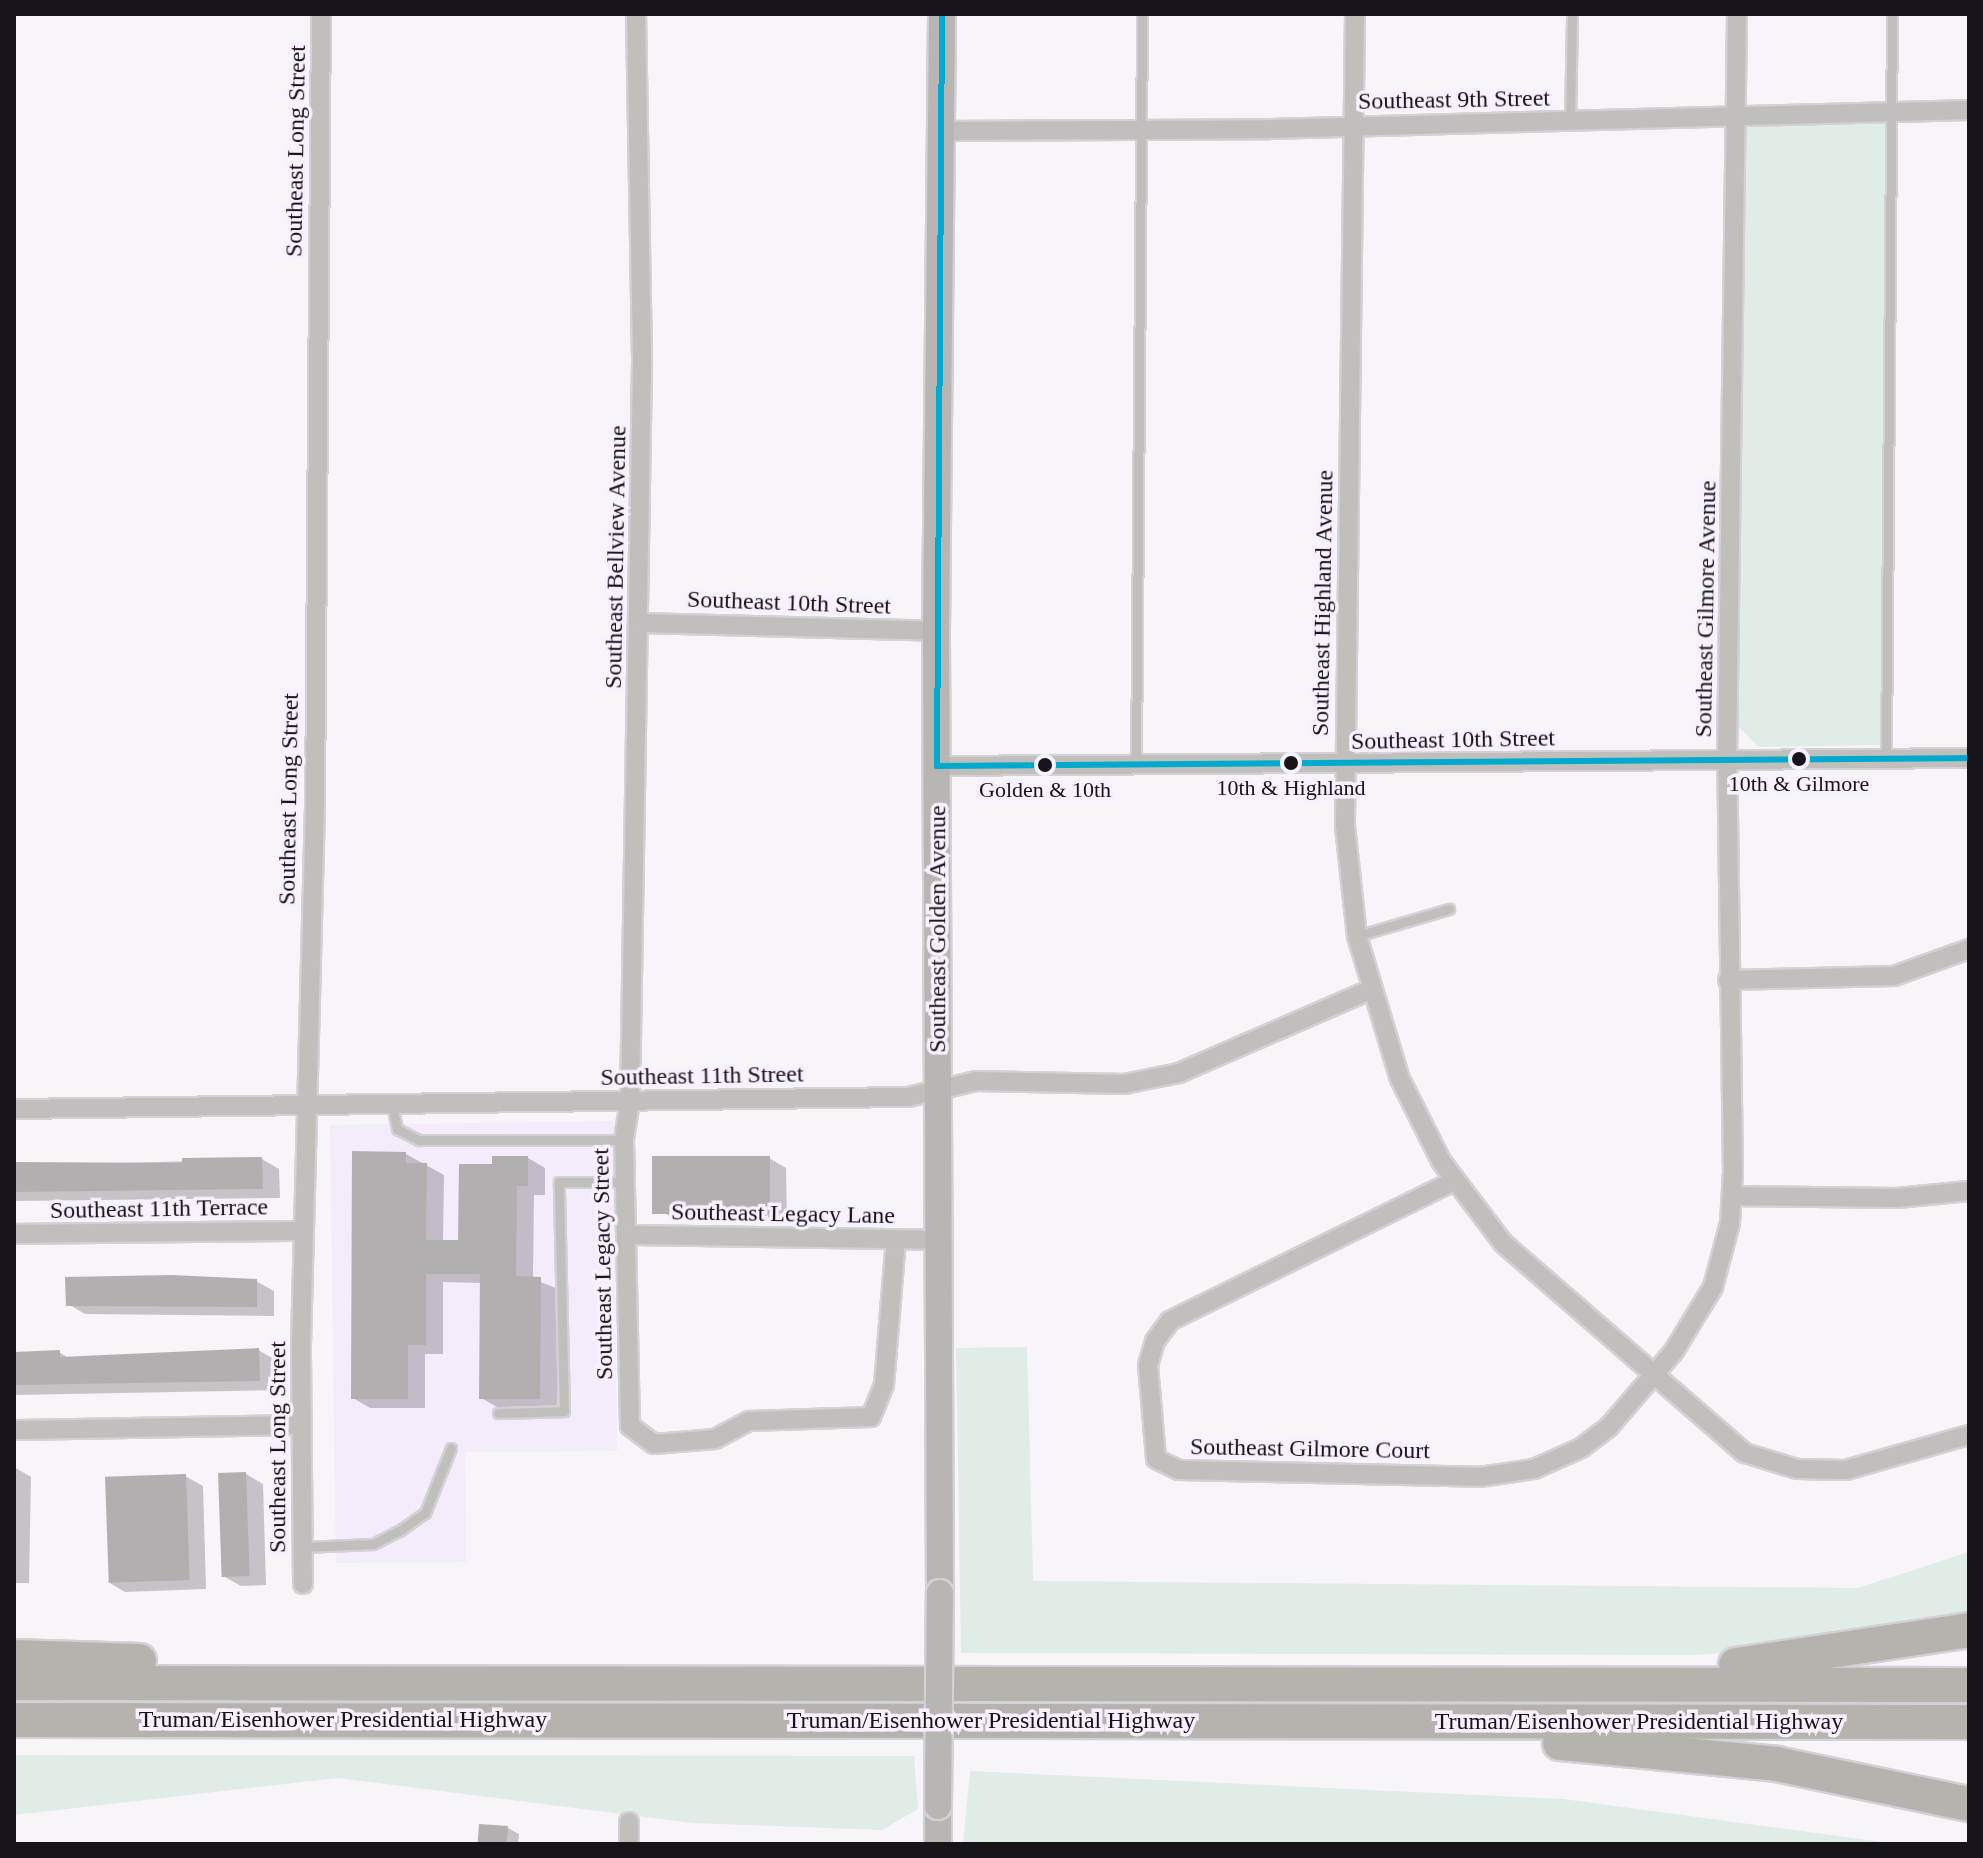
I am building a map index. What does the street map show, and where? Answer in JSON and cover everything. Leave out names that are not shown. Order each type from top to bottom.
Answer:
[{"type":"highway","points":[[1498,1685],[1645,1668],[1771,1663],[1969,1630]]},
{"type":"highway","points":[[14,1657],[246,1667],[390,1683]]},
{"type":"highway","name":"Truman/Eisenhower Presidential Highway","points":[[14,1683],[1969,1685]]},
{"type":"highway","name":"Truman/Eisenhower Presidential Highway","points":[[14,1720],[1969,1722]]},
{"type":"highway","points":[[1260,1721],[1437,1740],[1618,1746],[1724,1756],[1834,1774],[1969,1804]]},
{"type":"street","name":"Southeast Long Street","points":[[303,1584],[305,1106],[315,807],[321,14]]},
{"type":"street","name":"Southeast Bellview Avenue","points":[[630,1101],[640,623],[636,14]]},
{"type":"street","name":"Southeast Golden Avenue","points":[[938,1844],[940,1240],[936,631],[942,14]]},
{"type":"street","name":"Southeast Highland Avenue","points":[[1355,14],[1344,765],[1349,880],[1357,936],[1370,990],[1400,1079],[1454,1181],[1535,1275],[1745,1453],[1797,1469],[1870,1466],[1969,1435]]},
{"type":"street","name":"Southeast Gilmore Avenue","points":[[1652,1376],[1698,1318],[1713,1287],[1733,1196],[1727,759],[1737,14]]},
{"type":"street","name":"Southeast 9th Street","points":[[940,131],[1354,127],[1969,110]]},
{"type":"street","name":"Southeast 10th Street","points":[[640,623],[936,631]]},
{"type":"street","name":"Southeast 10th Street","points":[[937,766],[1969,758]]},
{"type":"street","points":[[1728,980],[1894,976],[1969,949]]},
{"type":"street","name":"Southeast 11th Street","points":[[14,1109],[908,1097],[976,1081],[1155,1081],[1370,990]]},
{"type":"street","name":"Southeast Legacy Street","points":[[630,1101],[624,1140],[630,1426],[654,1444],[715,1439],[749,1421],[871,1417],[884,1385],[896,1240]]},
{"type":"street","name":"Southeast Gilmore Court","points":[[1454,1181],[1170,1321],[1155,1341],[1148,1365],[1156,1459],[1179,1470],[1514,1473],[1581,1448],[1608,1428],[1652,1376]]},
{"type":"street","points":[[1733,1196],[1897,1198],[1969,1191]]},
{"type":"street","name":"Southeast 11th Terrace","points":[[14,1234],[304,1231]]},
{"type":"street","name":"Southeast Legacy Lane","points":[[626,1235],[940,1240]]},
{"type":"street","points":[[14,1430],[302,1425]]},
{"type":"street","points":[[629,1822],[629,1844]]},
{"type":"lane","points":[[1136,765],[1142,14]]},
{"type":"lane","points":[[1570,121],[1572,14]]},
{"type":"lane","points":[[1886,758],[1892,14]]},
{"type":"lane","points":[[1357,936],[1449,909]]},
{"type":"lane","points":[[392,1105],[397,1129],[419,1140],[624,1140]]},
{"type":"lane","points":[[498,1413],[564,1411],[559,1182],[625,1182]]},
{"type":"lane","points":[[303,1547],[373,1544],[399,1531],[425,1513],[451,1448]]},
{"type":"shaded area","points":[[1889,121],[1881,745],[1758,747],[1738,726],[1736,709],[1744,133],[1750,124]]},
{"type":"shaded area","points":[[613,1121],[617,1451],[465,1452],[466,1562],[336,1563],[330,1125]]},
{"type":"shaded area","points":[[1027,1347],[1033,1581],[1858,1588],[1969,1552],[1969,1617],[1802,1647],[1694,1655],[961,1653],[956,1348]]},
{"type":"shaded area","points":[[14,1755],[914,1756],[918,1809],[882,1830],[693,1823],[338,1778],[14,1815]]},
{"type":"shaded area","points":[[970,1771],[1563,1799],[1898,1844],[963,1844]]},
{"type":"building","points":[[352,1151],[406,1152],[406,1163],[427,1163],[426,1240],[458,1240],[459,1164],[492,1164],[492,1156],[528,1156],[528,1186],[517,1186],[516,1276],[541,1277],[540,1399],[479,1399],[480,1274],[426,1274],[426,1345],[408,1345],[408,1399],[351,1399]]},
{"type":"building","points":[[652,1156],[770,1156],[770,1214],[652,1214]]},
{"type":"building","points":[[262,1157],[263,1189],[14,1192],[14,1162],[182,1163],[182,1158]]},
{"type":"building","points":[[172,1275],[257,1279],[257,1307],[66,1306],[65,1277]]},
{"type":"building","points":[[259,1348],[260,1381],[14,1385],[14,1352],[60,1350],[60,1357]]},
{"type":"building","points":[[246,1472],[250,1576],[222,1577],[218,1473]]},
{"type":"building","points":[[186,1474],[190,1580],[109,1583],[105,1477]]},
{"type":"building","points":[[479,1824],[508,1826],[507,1844],[478,1844]]},
{"type":"transit line","points":[[937,766],[942,14]]},
{"type":"transit line","points":[[937,766],[1969,758]]},
{"type":"place","name":"10th & Gilmore","points":[[1799,759]]},
{"type":"place","name":"10th & Highland","points":[[1291,763]]},
{"type":"place","name":"Golden & 10th","points":[[1045,765]]}]
